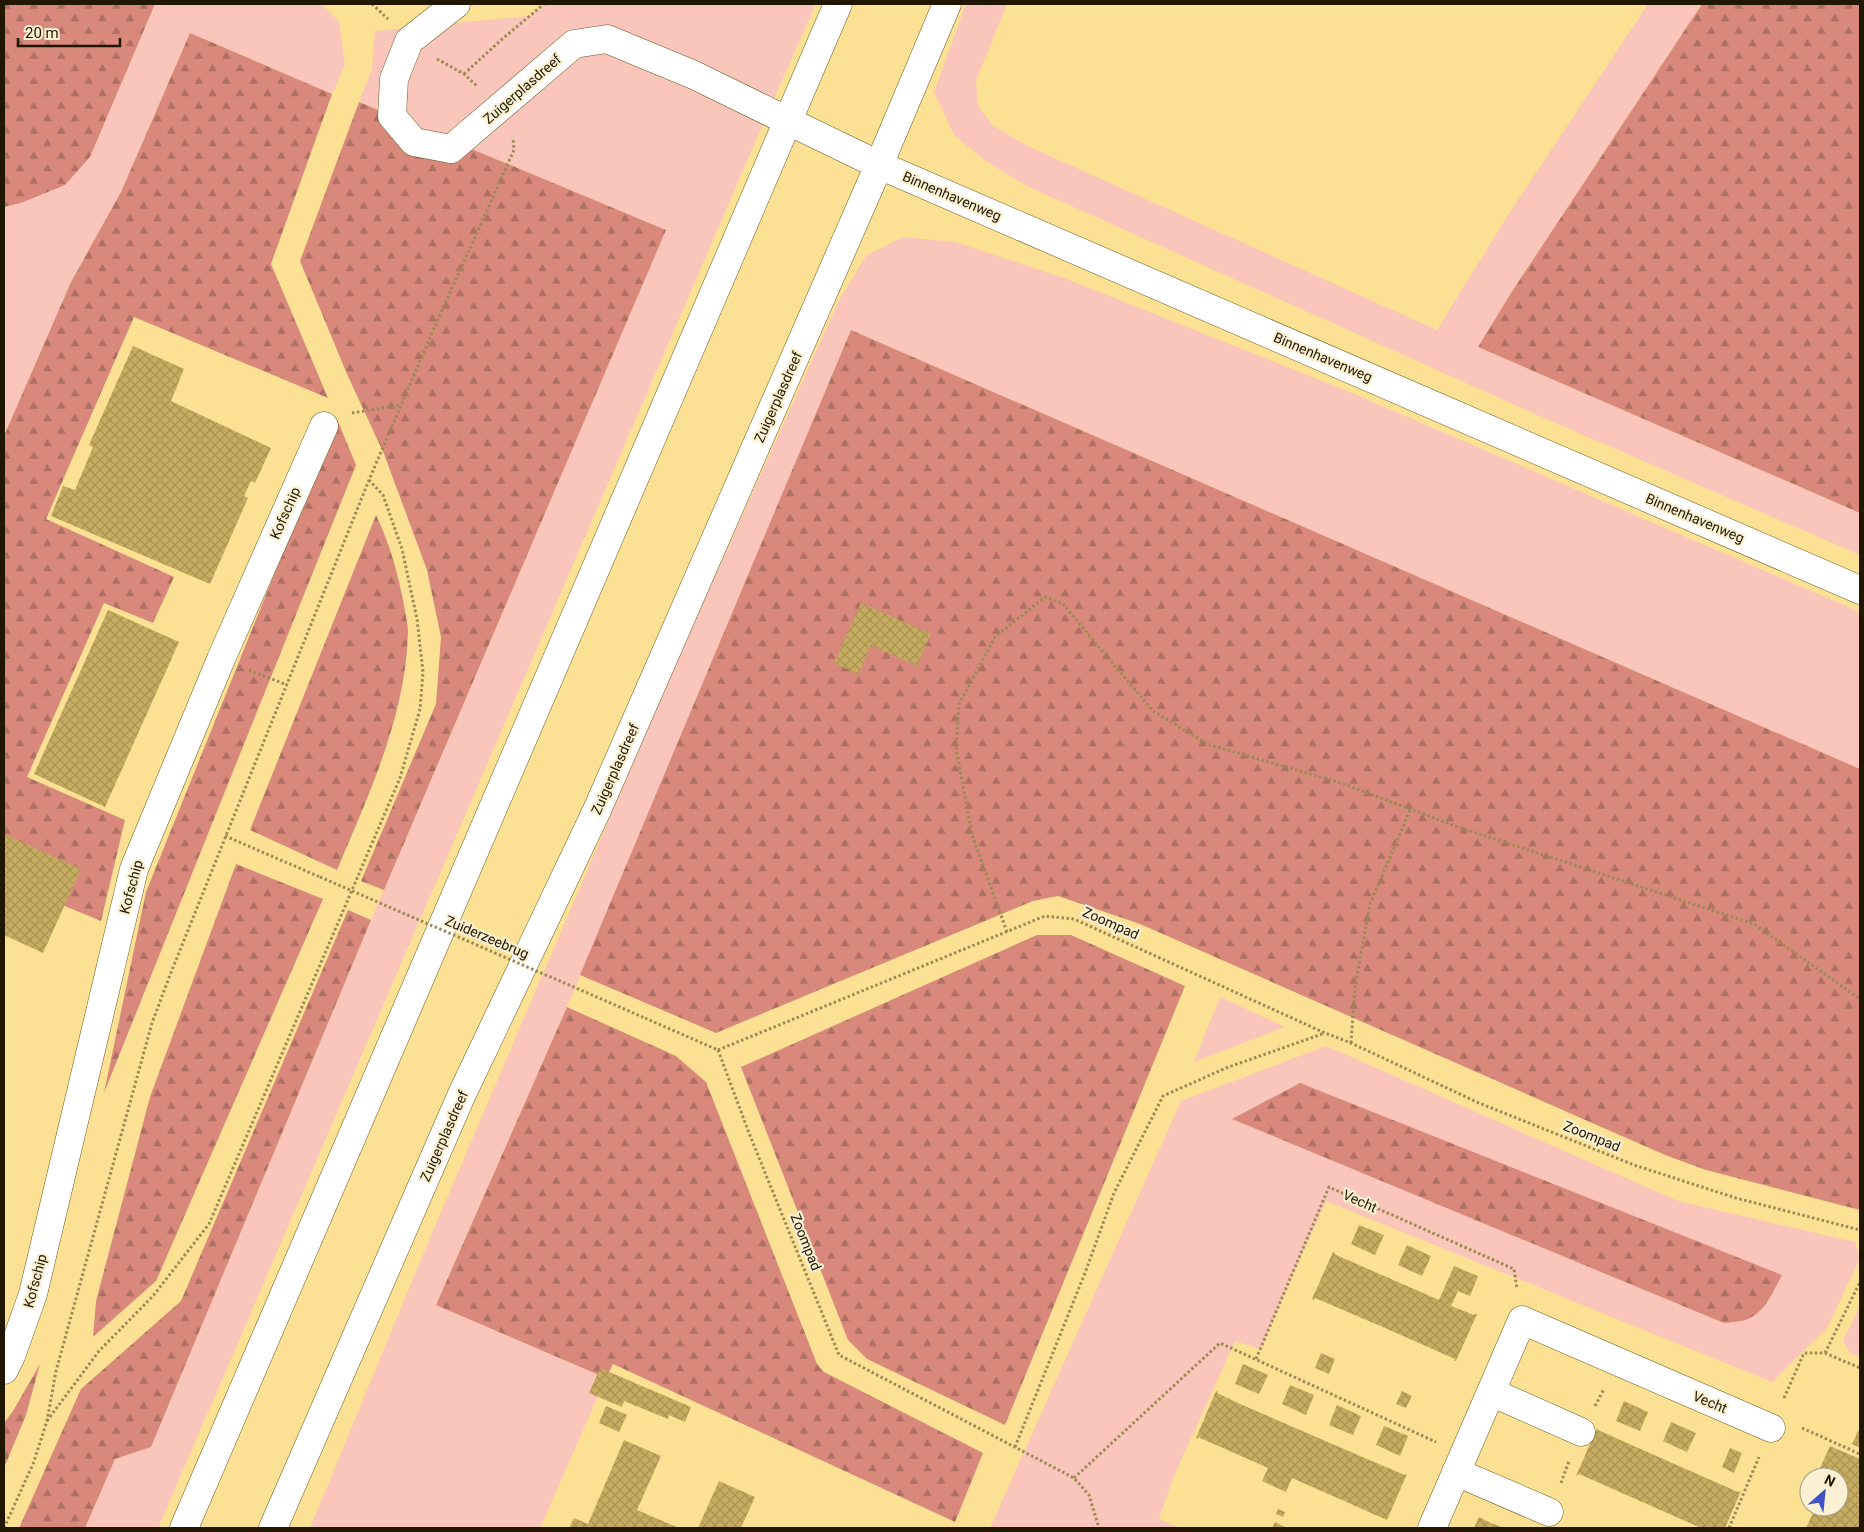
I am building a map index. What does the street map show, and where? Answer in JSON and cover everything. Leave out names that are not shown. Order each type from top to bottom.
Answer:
[{"type":"street","name":"Zuigerplasdreef","points":[[456,4],[409,41],[394,79],[392,116],[414,142],[451,149],[574,44],[607,39],[694,75],[788,121]]},
{"type":"street","points":[[184,1528],[838,4]]},
{"type":"street","name":"Zuigerplasdreef","points":[[273,1528],[462,1094],[597,810],[879,165],[947,4]]},
{"type":"street","name":"Binnenhavenweg","points":[[788,121],[879,165],[1860,590]]},
{"type":"street","name":"Kofschip","points":[[4,1370],[12,1356],[33,1294],[134,869],[221,659],[324,426]]},
{"type":"street","points":[[1432,1528],[1522,1320]]},
{"type":"street","name":"Vecht","points":[[1522,1320],[1773,1422]]},
{"type":"street","points":[[1491,1392],[1581,1432]]},
{"type":"street","points":[[1460,1463],[1549,1512]]},
{"type":"path","points":[[464,74],[500,40],[544,4]]},
{"type":"path","points":[[4,1528],[32,1464],[47,1421],[56,1371],[152,1023],[191,919],[369,480],[514,150],[512,130],[499,109]]},
{"type":"path","points":[[324,426],[348,414],[401,404]]},
{"type":"path","points":[[47,1421],[99,1351],[153,1296],[209,1224],[400,778],[420,709],[423,672],[417,619],[402,549],[382,495],[369,480]]},
{"type":"path","points":[[1007,932],[972,835],[956,748],[959,704],[995,637],[1045,597],[1062,603],[1154,711],[1207,744],[1342,783],[1455,826],[1754,924],[1860,999]]},
{"type":"path","points":[[221,659],[287,685]]},
{"type":"path","points":[[1351,1043],[1355,987],[1370,904],[1411,808]]},
{"type":"path","name":"Zuiderzeebrug","points":[[225,836],[718,1050]]},
{"type":"path","name":"Zoompad","points":[[1074,1478],[838,1355],[749,1133],[718,1050],[1045,916],[1074,919],[1351,1043],[1479,1103],[1634,1165],[1736,1198],[1860,1230]]},
{"type":"path","points":[[1015,1447],[1085,1273],[1114,1193],[1163,1096],[1226,1068],[1325,1033]]},
{"type":"path","name":"Vecht","points":[[1256,1359],[1329,1187],[1514,1269],[1522,1320]]},
{"type":"path","points":[[1825,1352],[1860,1282]]},
{"type":"path","points":[[1099,1528],[1089,1495],[1074,1478],[1220,1343],[1256,1359],[1460,1463]]},
{"type":"path","points":[[1729,1528],[1804,1353],[1825,1352],[1860,1368]]},
{"type":"path","points":[[1773,1422],[1860,1454]]},
{"type":"shaded area","points":[[155,4],[322,4],[339,22],[345,64],[332,94],[190,33],[121,192],[71,282],[4,436],[4,207],[21,203],[90,157]]},
{"type":"shaded area","points":[[547,4],[816,4],[158,1528],[85,1528],[115,1459],[151,1447],[371,920],[666,230],[359,102],[372,69],[375,31],[528,16]]},
{"type":"shaded area","points":[[966,4],[1007,4],[976,80],[978,106],[993,126],[1032,148],[1437,330],[1508,215],[1648,4],[1702,4],[1511,293],[1478,347],[1860,513],[1860,555],[1535,414],[1029,187],[987,162],[954,135],[934,92]]},
{"type":"shaded area","points":[[903,237],[955,242],[1064,278],[1347,391],[1860,612],[1860,769],[851,330],[567,1007],[436,1305],[606,1378],[540,1528],[310,1528],[427,1245],[670,677],[839,300],[866,256]]},
{"type":"shaded area","points":[[1220,997],[1285,1027],[1194,1062]]},
{"type":"shaded area","points":[[1326,1046],[1678,1201],[1855,1242],[1860,1258],[1827,1328],[1772,1382],[1326,1201],[1260,1349],[1235,1341],[1173,1478],[1159,1519],[1179,1528],[990,1528],[1181,1101]],"holes":[[[1233,1119],[1747,1319],[1724,1323]]]},
{"type":"shaded area","points":[[1860,1306],[1860,1357],[1850,1353],[1843,1341]]},
{"type":"green space","points":[[4,4],[155,4],[90,157],[65,185],[21,203],[4,207]]},
{"type":"green space","points":[[1702,4],[1860,4],[1860,513],[1478,347],[1511,293]]},
{"type":"green space","points":[[190,33],[332,94],[271,264],[328,398],[134,317],[46,519],[174,577],[153,623],[104,603],[27,777],[125,820],[101,921],[55,902],[71,871],[4,841],[4,436],[71,282],[121,192]]},
{"type":"green space","points":[[359,102],[666,230],[384,890],[361,881],[436,704],[441,637],[427,570],[384,454],[347,374],[300,261]]},
{"type":"green space","points":[[851,330],[1860,769],[1860,1210],[1706,1170],[1665,1155],[1140,924],[1058,896],[1033,901],[716,1033],[580,975]]},
{"type":"green space","points":[[337,419],[356,465],[104,1093],[146,892]]},
{"type":"green space","points":[[376,515],[393,559],[404,605],[408,625],[406,663],[401,694],[384,754],[337,870],[250,830]]},
{"type":"green space","points":[[236,864],[323,899],[156,1281],[93,1337],[96,1301],[150,1097]]},
{"type":"green space","points":[[348,910],[371,920],[151,1447],[115,1459],[85,1528],[19,1528],[81,1389],[181,1301]]},
{"type":"green space","points":[[1037,935],[1071,935],[1185,986],[1005,1425],[867,1359],[848,1340],[741,1067]]},
{"type":"green space","points":[[567,1007],[676,1056],[706,1082],[817,1364],[824,1372],[983,1453],[955,1522],[613,1364],[606,1378],[436,1305]]},
{"type":"green space","points":[[1300,1083],[1782,1275],[1760,1311],[1742,1321],[1724,1323],[1232,1119]]},
{"type":"green space","points":[[40,1364],[26,1415],[4,1468],[4,1423]]},
{"type":"building","points":[[133,346],[184,369],[171,401],[271,448],[255,483],[251,481],[244,496],[248,498],[210,584],[51,516],[63,486],[75,490],[93,447],[89,445]]},
{"type":"building","points":[[861,603],[931,634],[917,666],[871,645],[858,674],[834,663]]},
{"type":"building","points":[[108,610],[179,642],[105,807],[34,774]]},
{"type":"building","points":[[4,834],[81,869],[43,953],[4,935]]},
{"type":"building","points":[[1359,1225],[1384,1235],[1375,1255],[1351,1244]]},
{"type":"building","points":[[1407,1245],[1431,1256],[1422,1276],[1398,1265]]},
{"type":"building","points":[[1333,1252],[1439,1300],[1454,1266],[1478,1276],[1470,1296],[1458,1291],[1451,1306],[1474,1315],[1477,1314],[1456,1361],[1385,1328],[1315,1298],[1314,1300],[1312,1299]]},
{"type":"building","points":[[1321,1353],[1335,1359],[1329,1374],[1315,1368]]},
{"type":"building","points":[[1243,1364],[1268,1375],[1259,1394],[1235,1384]]},
{"type":"building","points":[[600,1368],[691,1407],[685,1422],[669,1415],[668,1419],[624,1401],[622,1407],[589,1393]]},
{"type":"building","points":[[1290,1385],[1314,1395],[1306,1415],[1282,1404]]},
{"type":"building","points":[[1216,1391],[1240,1404],[1381,1465],[1405,1475],[1407,1474],[1387,1520],[1292,1478],[1286,1492],[1262,1481],[1268,1468],[1198,1437],[1198,1439],[1196,1438]]},
{"type":"building","points":[[1402,1391],[1412,1396],[1406,1408],[1396,1404]]},
{"type":"building","points":[[1624,1401],[1648,1412],[1640,1431],[1616,1421]]},
{"type":"building","points":[[1337,1405],[1361,1416],[1353,1435],[1329,1425]]},
{"type":"building","points":[[606,1406],[627,1415],[619,1432],[599,1423]]},
{"type":"building","points":[[1671,1422],[1696,1433],[1687,1452],[1663,1441]]},
{"type":"building","points":[[1384,1426],[1408,1436],[1400,1456],[1376,1445]]},
{"type":"building","points":[[1597,1428],[1738,1492],[1741,1491],[1725,1528],[1701,1528],[1579,1474],[1576,1476]]},
{"type":"building","points":[[1858,1431],[1860,1432],[1860,1448],[1852,1444]]},
{"type":"building","points":[[624,1440],[661,1456],[637,1510],[679,1528],[569,1528],[574,1518],[588,1524]]},
{"type":"building","points":[[1830,1446],[1860,1459],[1860,1528],[1806,1528],[1811,1517],[1849,1517],[1849,1467],[1820,1467]]},
{"type":"building","points":[[1730,1448],[1742,1453],[1734,1473],[1722,1467]]},
{"type":"building","points":[[719,1481],[755,1497],[741,1528],[698,1528]]},
{"type":"building","points":[[1278,1509],[1285,1512],[1283,1517],[1276,1514]]},
{"type":"building","points":[[1479,1517],[1491,1523],[1505,1528],[1474,1528]]},
{"type":"building","points":[[1275,1522],[1287,1528],[1272,1528]]}]
